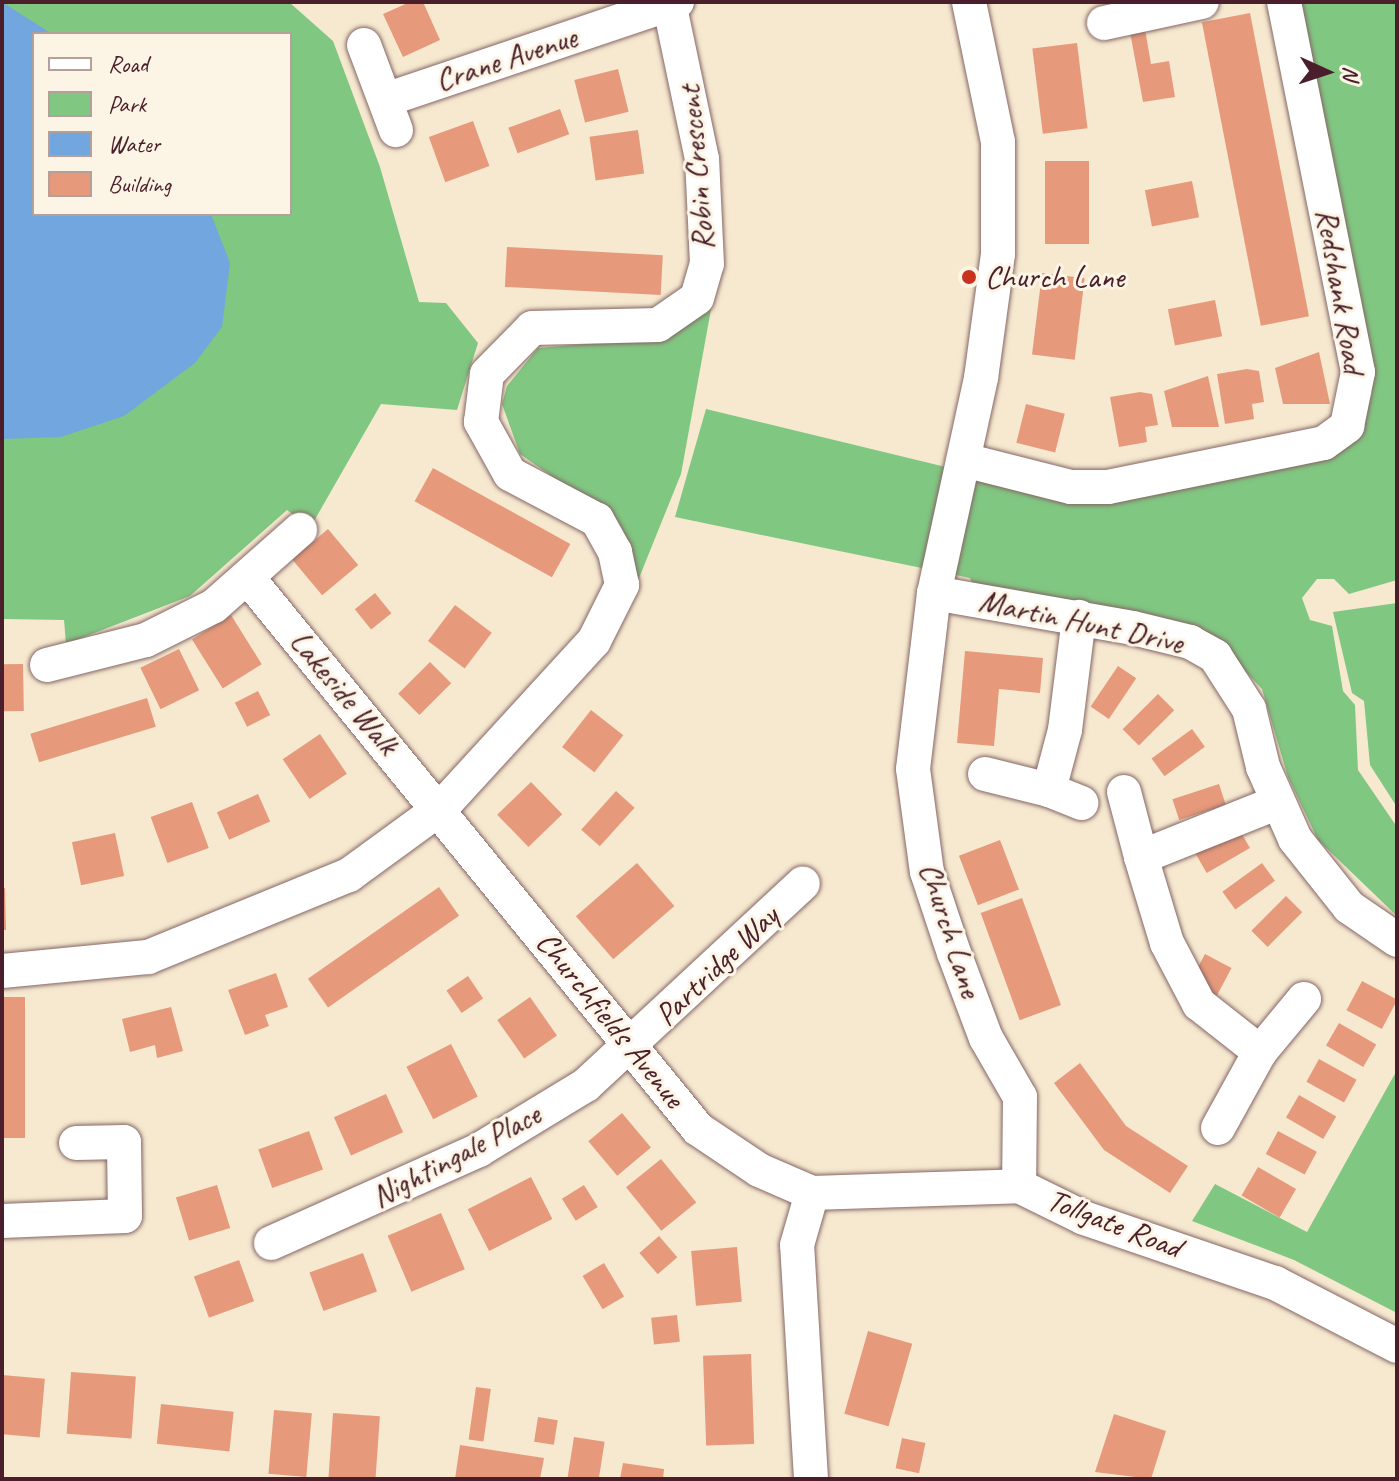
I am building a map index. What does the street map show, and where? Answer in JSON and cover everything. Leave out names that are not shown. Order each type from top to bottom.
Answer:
[{"type":"street","name":"Church Lane","points":[[969,2],[998,142],[998,239],[964,460],[934,593],[913,769],[925,857],[986,1038],[1020,1097],[1019,1186]]},
{"type":"street","points":[[1104,23],[1202,2]]},
{"type":"street","name":"Redshank Road","points":[[964,460],[1071,487],[1108,487],[1324,443],[1347,426],[1358,372],[1284,2]]},
{"type":"street","name":"Crane Avenue","points":[[364,45],[392,114],[672,3]]},
{"type":"street","name":"Robin Crescent","points":[[2,971],[148,957],[242,924],[349,875],[441,808],[594,641],[622,585],[597,520],[510,474],[481,422],[487,374],[532,328],[658,325],[697,298],[707,264],[702,159],[672,3]]},
{"type":"street","points":[[47,665],[146,640],[214,606],[300,530]]},
{"type":"street","name":"Lakeside Walk","points":[[248,578],[441,808]]},
{"type":"street","name":"Martin Hunt Drive","points":[[934,593],[1079,617],[1190,642],[1215,656],[1249,709],[1276,803],[1349,907],[1397,940]]},
{"type":"street","points":[[1049,790],[1065,730],[1079,617]]},
{"type":"street","points":[[985,774],[1049,790],[1081,803]]},
{"type":"street","points":[[1124,792],[1167,943],[1199,1004],[1260,1052]]},
{"type":"street","points":[[1141,857],[1276,803]]},
{"type":"street","name":"Churchfields Avenue","points":[[441,808],[698,1129],[759,1170],[812,1193]]},
{"type":"street","name":"Partridge Way","points":[[631,1049],[803,883]]},
{"type":"street","points":[[1218,1128],[1260,1052],[1304,999]]},
{"type":"street","name":"Nightingale Place","points":[[271,1243],[479,1150],[631,1049]]},
{"type":"street","points":[[2,1221],[125,1216],[124,1142],[76,1143]]},
{"type":"street","name":"Tollgate Road","points":[[812,1193],[1019,1186],[1084,1218],[1275,1283],[1397,1346]]},
{"type":"street","points":[[811,1479],[797,1245],[812,1193]]},
{"type":"green space","points":[[2,2],[289,2],[333,41],[380,167],[419,302],[446,303],[478,343],[457,410],[381,404],[310,528],[287,510],[190,596],[66,644],[64,620],[2,619]]},
{"type":"green space","points":[[1296,2],[1397,2],[1397,580],[1349,594],[1334,579],[1317,579],[1302,598],[1310,620],[1332,626],[1343,691],[1355,705],[1358,770],[1397,827],[1397,916],[1318,840],[1288,777],[1262,689],[1213,637],[979,600],[970,578],[675,517],[706,409],[1082,500],[1357,432],[1372,394]]},
{"type":"green space","points":[[712,304],[681,474],[637,583],[579,495],[520,454],[502,404],[507,386],[538,348],[669,337]]},
{"type":"green space","points":[[1397,603],[1397,807],[1370,765],[1364,701],[1352,693],[1333,612]]},
{"type":"green space","points":[[1397,1070],[1397,1313],[1294,1260],[1192,1221],[1215,1184],[1307,1232]]},
{"type":"water","points":[[2,2],[49,32],[32,32],[32,216],[212,216],[230,263],[222,327],[195,363],[124,416],[61,437],[2,439]]},
{"type":"building","points":[[410,2],[423,2],[440,40],[403,57],[383,14]]},
{"type":"building","points":[[1250,13],[1309,316],[1261,326],[1202,22]]},
{"type":"building","points":[[1145,29],[1151,64],[1169,61],[1175,97],[1143,102],[1130,32]]},
{"type":"building","points":[[1077,43],[1087,128],[1043,134],[1032,48]]},
{"type":"building","points":[[618,69],[629,112],[585,123],[574,80]]},
{"type":"building","points":[[560,109],[569,134],[518,153],[508,128]]},
{"type":"building","points":[[473,121],[489,166],[445,182],[429,137]]},
{"type":"building","points":[[638,130],[644,174],[596,180],[589,137]]},
{"type":"building","points":[[1045,161],[1089,161],[1089,244],[1045,244]]},
{"type":"building","points":[[1192,181],[1199,217],[1152,226],[1145,190]]},
{"type":"building","points":[[507,247],[663,255],[661,295],[505,287]]},
{"type":"building","points":[[1042,273],[1085,278],[1075,360],[1032,354]]},
{"type":"building","points":[[1215,300],[1222,336],[1175,345],[1168,309]]},
{"type":"building","points":[[1319,352],[1330,404],[1283,404],[1275,368]]},
{"type":"building","points":[[1247,369],[1259,371],[1264,402],[1252,404],[1254,419],[1225,424],[1217,374]]},
{"type":"building","points":[[1208,376],[1219,427],[1172,427],[1164,391]]},
{"type":"building","points":[[1140,392],[1152,394],[1158,425],[1145,427],[1147,442],[1119,447],[1110,397]]},
{"type":"building","points":[[1026,404],[1065,414],[1055,452],[1016,443]]},
{"type":"building","points":[[433,468],[570,544],[552,577],[415,501]]},
{"type":"building","points":[[328,529],[358,565],[322,595],[292,559]]},
{"type":"building","points":[[375,593],[391,613],[371,630],[355,609]]},
{"type":"building","points":[[455,605],[492,633],[465,669],[428,641]]},
{"type":"building","points":[[231,615],[262,664],[223,689],[192,639]]},
{"type":"building","points":[[179,649],[199,690],[161,709],[140,668]]},
{"type":"building","points":[[965,651],[1043,658],[1040,693],[999,689],[994,746],[957,743]]},
{"type":"building","points":[[430,662],[451,683],[419,715],[398,694]]},
{"type":"building","points":[[2,664],[23,664],[24,711],[3,711]]},
{"type":"building","points":[[1118,666],[1136,678],[1109,719],[1091,707]]},
{"type":"building","points":[[258,691],[270,715],[247,727],[235,703]]},
{"type":"building","points":[[1158,694],[1174,710],[1139,746],[1123,729]]},
{"type":"building","points":[[147,698],[156,727],[39,762],[30,734]]},
{"type":"building","points":[[591,710],[623,735],[594,772],[562,747]]},
{"type":"building","points":[[1192,729],[1205,747],[1164,776],[1152,758]]},
{"type":"building","points":[[320,734],[347,774],[310,799],[283,759]]},
{"type":"building","points":[[531,782],[562,814],[528,847],[497,815]]},
{"type":"building","points":[[1219,784],[1226,805],[1179,820],[1172,799]]},
{"type":"building","points":[[616,791],[635,808],[600,846],[581,830]]},
{"type":"building","points":[[258,794],[270,821],[229,840],[217,812]]},
{"type":"building","points":[[192,802],[209,848],[167,863],[151,817]]},
{"type":"building","points":[[1239,829],[1250,848],[1207,873],[1196,854]]},
{"type":"building","points":[[115,833],[124,876],[81,885],[72,842]]},
{"type":"building","points":[[1000,840],[1019,889],[978,905],[959,856]]},
{"type":"building","points":[[637,863],[674,906],[613,959],[576,916]]},
{"type":"building","points":[[1262,863],[1275,881],[1235,910],[1222,892]]},
{"type":"building","points":[[439,887],[459,916],[328,1007],[308,979]]},
{"type":"building","points":[[2,888],[5,888],[6,930],[2,930]]},
{"type":"building","points":[[1286,896],[1302,912],[1268,947],[1251,931]]},
{"type":"building","points":[[1022,898],[1061,1005],[1020,1020],[981,913]]},
{"type":"building","points":[[1205,954],[1231,968],[1217,995],[1190,981]]},
{"type":"building","points":[[276,973],[288,1007],[265,1015],[269,1026],[245,1035],[228,990]]},
{"type":"building","points":[[468,976],[483,998],[462,1013],[446,991]]},
{"type":"building","points":[[1362,981],[1397,1000],[1382,1029],[1347,1010]]},
{"type":"building","points":[[2,997],[25,997],[25,1138],[2,1138]]},
{"type":"building","points":[[530,997],[557,1036],[524,1058],[497,1020]]},
{"type":"building","points":[[171,1007],[183,1051],[157,1058],[155,1045],[130,1052],[122,1019]]},
{"type":"building","points":[[1339,1023],[1376,1044],[1363,1067],[1326,1046]]},
{"type":"building","points":[[451,1044],[478,1097],[433,1119],[406,1067]]},
{"type":"building","points":[[1319,1059],[1357,1080],[1344,1103],[1306,1082]]},
{"type":"building","points":[[1080,1063],[1126,1126],[1188,1166],[1170,1193],[1104,1150],[1054,1083]]},
{"type":"building","points":[[386,1094],[403,1132],[351,1156],[334,1117]]},
{"type":"building","points":[[1299,1095],[1336,1116],[1323,1139],[1286,1118]]},
{"type":"building","points":[[622,1113],[651,1147],[617,1176],[588,1141]]},
{"type":"building","points":[[309,1131],[323,1170],[272,1188],[258,1149]]},
{"type":"building","points":[[1278,1131],[1317,1152],[1305,1175],[1266,1154]]},
{"type":"building","points":[[661,1159],[696,1203],[661,1231],[626,1187]]},
{"type":"building","points":[[1258,1167],[1296,1189],[1280,1218],[1242,1196]]},
{"type":"building","points":[[531,1177],[552,1219],[489,1251],[468,1209]]},
{"type":"building","points":[[217,1185],[230,1228],[189,1241],[176,1198]]},
{"type":"building","points":[[584,1185],[598,1207],[576,1221],[562,1199]]},
{"type":"building","points":[[441,1213],[465,1269],[411,1292],[388,1236]]},
{"type":"building","points":[[659,1236],[677,1257],[658,1274],[639,1253]]},
{"type":"building","points":[[737,1247],[742,1302],[696,1306],[691,1251]]},
{"type":"building","points":[[363,1253],[377,1292],[323,1311],[309,1272]]},
{"type":"building","points":[[239,1260],[254,1301],[209,1318],[194,1276]]},
{"type":"building","points":[[604,1263],[624,1296],[603,1309],[583,1276]]},
{"type":"building","points":[[677,1315],[680,1342],[654,1345],[651,1318]]},
{"type":"building","points":[[868,1331],[912,1344],[889,1426],[844,1414]]},
{"type":"building","points":[[751,1354],[754,1444],[706,1446],[703,1356]]},
{"type":"building","points":[[71,1372],[136,1377],[132,1438],[67,1434]]},
{"type":"building","points":[[2,1375],[45,1379],[40,1438],[2,1434]]},
{"type":"building","points":[[476,1387],[491,1389],[483,1442],[469,1439]]},
{"type":"building","points":[[161,1404],[234,1412],[229,1451],[157,1444]]},
{"type":"building","points":[[274,1410],[312,1413],[306,1477],[268,1474]]},
{"type":"building","points":[[333,1413],[380,1416],[375,1479],[328,1479]]},
{"type":"building","points":[[1114,1414],[1166,1431],[1151,1479],[1095,1472]]},
{"type":"building","points":[[538,1417],[558,1420],[554,1445],[534,1442]]},
{"type":"building","points":[[574,1437],[605,1442],[599,1479],[567,1479]]},
{"type":"building","points":[[902,1438],[925,1443],[919,1473],[896,1468]]},
{"type":"building","points":[[460,1445],[544,1458],[540,1479],[455,1479]]},
{"type":"building","points":[[623,1463],[664,1469],[663,1479],[620,1479]]},
{"type":"place","name":"Church Lane","points":[[969,277]]}]
